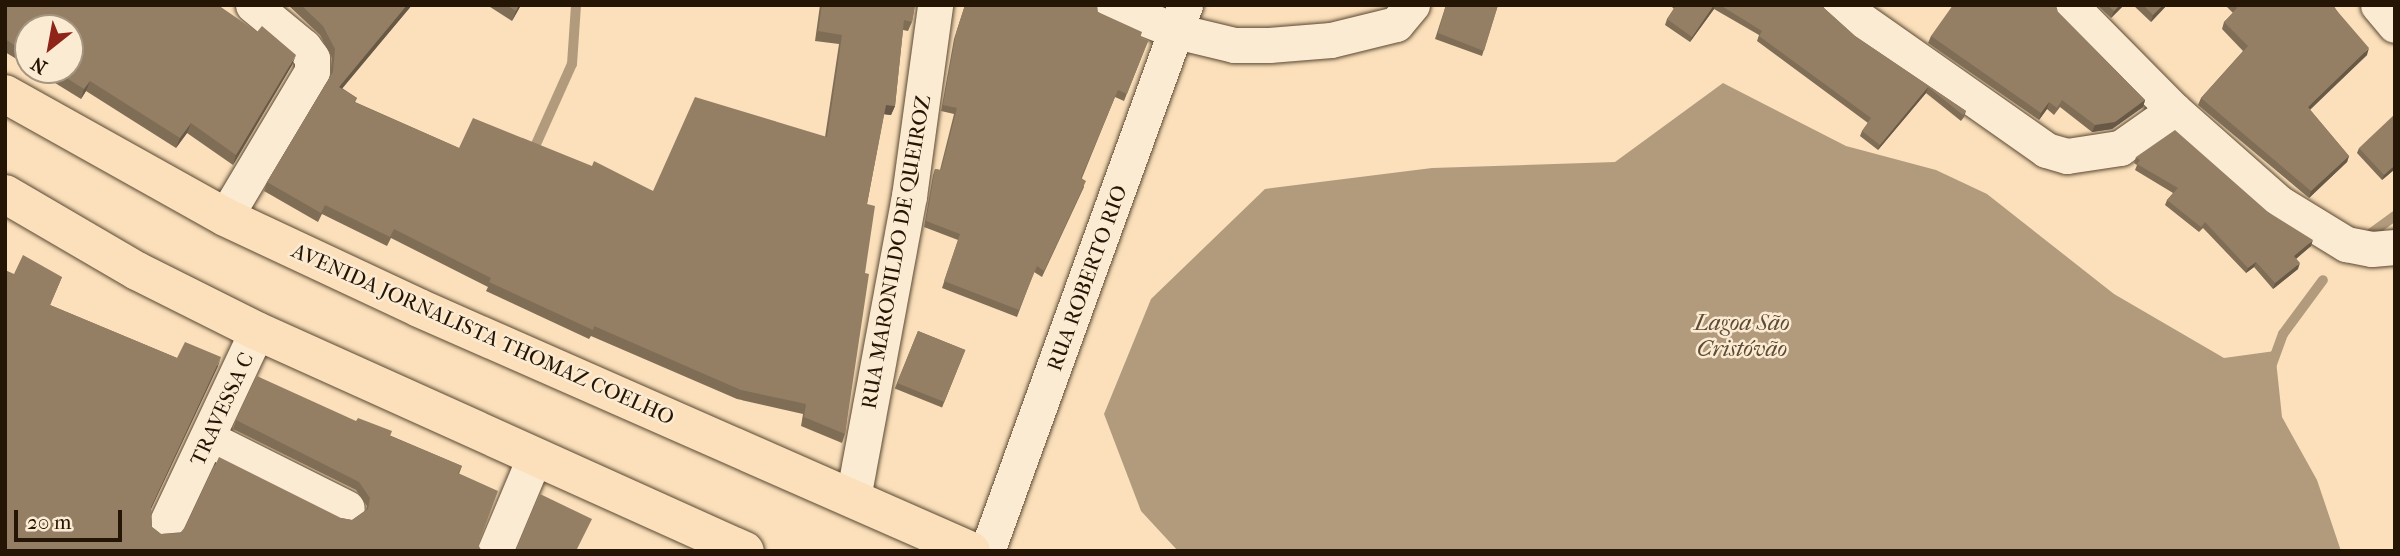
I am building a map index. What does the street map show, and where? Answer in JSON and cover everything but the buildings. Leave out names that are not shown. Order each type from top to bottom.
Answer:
[{"type":"main road","name":"AVENIDA JORNALISTA THOMAZ COELHO","points":[[5,94],[225,217],[419,308],[971,551]]},
{"type":"main road","points":[[5,194],[137,271],[257,331],[745,551]]},
{"type":"street","points":[[225,217],[312,71],[312,58],[304,47],[253,5]]},
{"type":"street","name":"RUA MARONILDO DE QUEIROZ","points":[[853,498],[909,195],[935,5]]},
{"type":"street","points":[[1111,5],[1181,18],[1234,45],[1331,40],[1396,24],[1412,5]]},
{"type":"street","points":[[1840,5],[2046,150],[2067,156],[2120,148],[2174,110]]},
{"type":"street","points":[[2070,5],[2174,110],[2279,203],[2314,228],[2346,244],[2372,249],[2395,247]]},
{"type":"street","points":[[2378,5],[2395,25]]},
{"type":"street","name":"RUA ROBERTO RIO","points":[[987,551],[1181,18]]},
{"type":"street","name":"TRAVESSA C","points":[[166,524],[209,439],[257,331]]},
{"type":"street","points":[[209,439],[347,508]]},
{"type":"street","points":[[495,551],[536,456]]},
{"type":"water","name":"Lagoa São Cristóvão","points":[[1723,83],[1846,146],[1936,170],[1987,194],[2114,294],[2224,358],[2275,351],[2282,417],[2317,480],[2341,551],[1178,551],[1141,511],[1104,414],[1151,299],[1265,189],[1432,168],[1615,162]]},
{"type":"waterway","points":[[533,151],[572,64],[576,5]]},
{"type":"waterway","points":[[2370,234],[2395,216]]},
{"type":"waterway","points":[[2272,364],[2283,334],[2323,280]]}]
